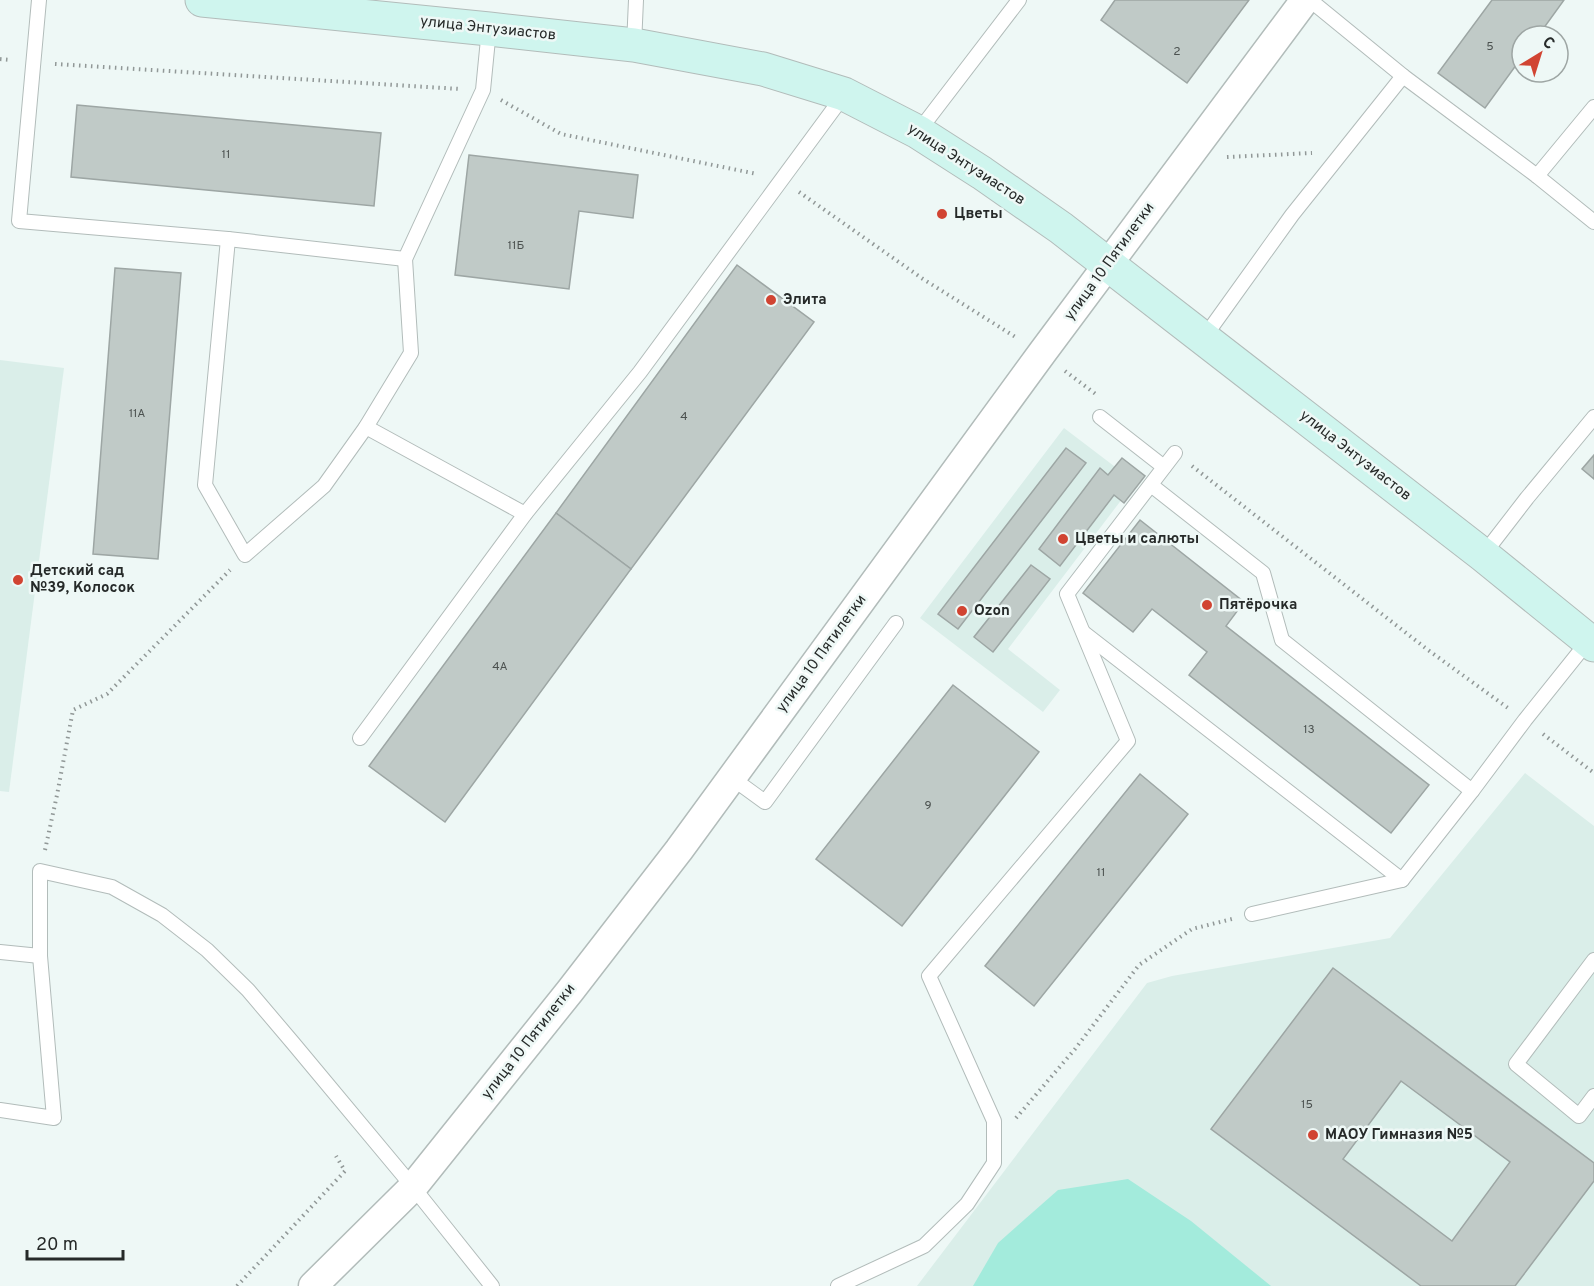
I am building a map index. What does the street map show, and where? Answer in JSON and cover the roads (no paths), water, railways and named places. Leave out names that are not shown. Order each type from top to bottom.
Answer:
[{"type":"street","name":"улица Энтузиастов","points":[[202,0],[340,7],[489,29],[634,45],[764,69],[844,94],[918,132],[1061,228],[1483,555],[1591,643]]},
{"type":"street","name":"улица 10 Пятилетки","points":[[313,1286],[413,1187],[570,991],[679,850],[1042,353],[1305,0]]},
{"type":"lane","points":[[39,0],[19,221],[228,239],[405,259]]},
{"type":"lane","points":[[634,45],[636,0]]},
{"type":"lane","points":[[918,132],[1019,0]]},
{"type":"lane","points":[[1310,0],[1403,76],[1537,176],[1594,222]]},
{"type":"lane","points":[[228,239],[205,485],[245,555],[324,486],[366,427],[411,352],[405,259],[483,90],[489,29]]},
{"type":"lane","points":[[1203,339],[1292,215],[1403,76]]},
{"type":"lane","points":[[360,738],[525,514],[640,372],[844,94]]},
{"type":"lane","points":[[1537,176],[1594,107]]},
{"type":"lane","points":[[1100,417],[1164,467]]},
{"type":"lane","points":[[1483,555],[1594,417]]},
{"type":"lane","points":[[366,427],[525,514]]},
{"type":"lane","points":[[838,1286],[924,1246],[967,1204],[994,1163],[994,1120],[929,976],[1128,741],[1067,594],[1175,453]]},
{"type":"lane","points":[[1151,484],[1263,573],[1282,640],[1472,791]]},
{"type":"lane","points":[[732,778],[765,802],[896,623]]},
{"type":"lane","points":[[1083,632],[1402,880]]},
{"type":"lane","points":[[1252,914],[1402,880],[1525,720],[1591,643]]},
{"type":"lane","points":[[0,1110],[54,1118],[40,956],[40,871],[112,887],[162,915],[207,950],[248,990],[413,1187],[492,1286]]},
{"type":"lane","points":[[0,952],[40,956]]},
{"type":"lane","points":[[1594,960],[1516,1064],[1579,1116],[1594,1096]]},
{"type":"place","name":"Цветы","points":[[942,214]]},
{"type":"place","name":"Элита","points":[[771,300]]},
{"type":"place","name":"Цветы и салюты","points":[[1063,539]]},
{"type":"place","name":"Детский сад №39, Колосок","points":[[18,580]]},
{"type":"place","name":"Пятёрочка","points":[[1207,605]]},
{"type":"place","name":"Ozon","points":[[962,611]]},
{"type":"place","name":"МАОУ Гимназия №5","points":[[1313,1135]]}]
